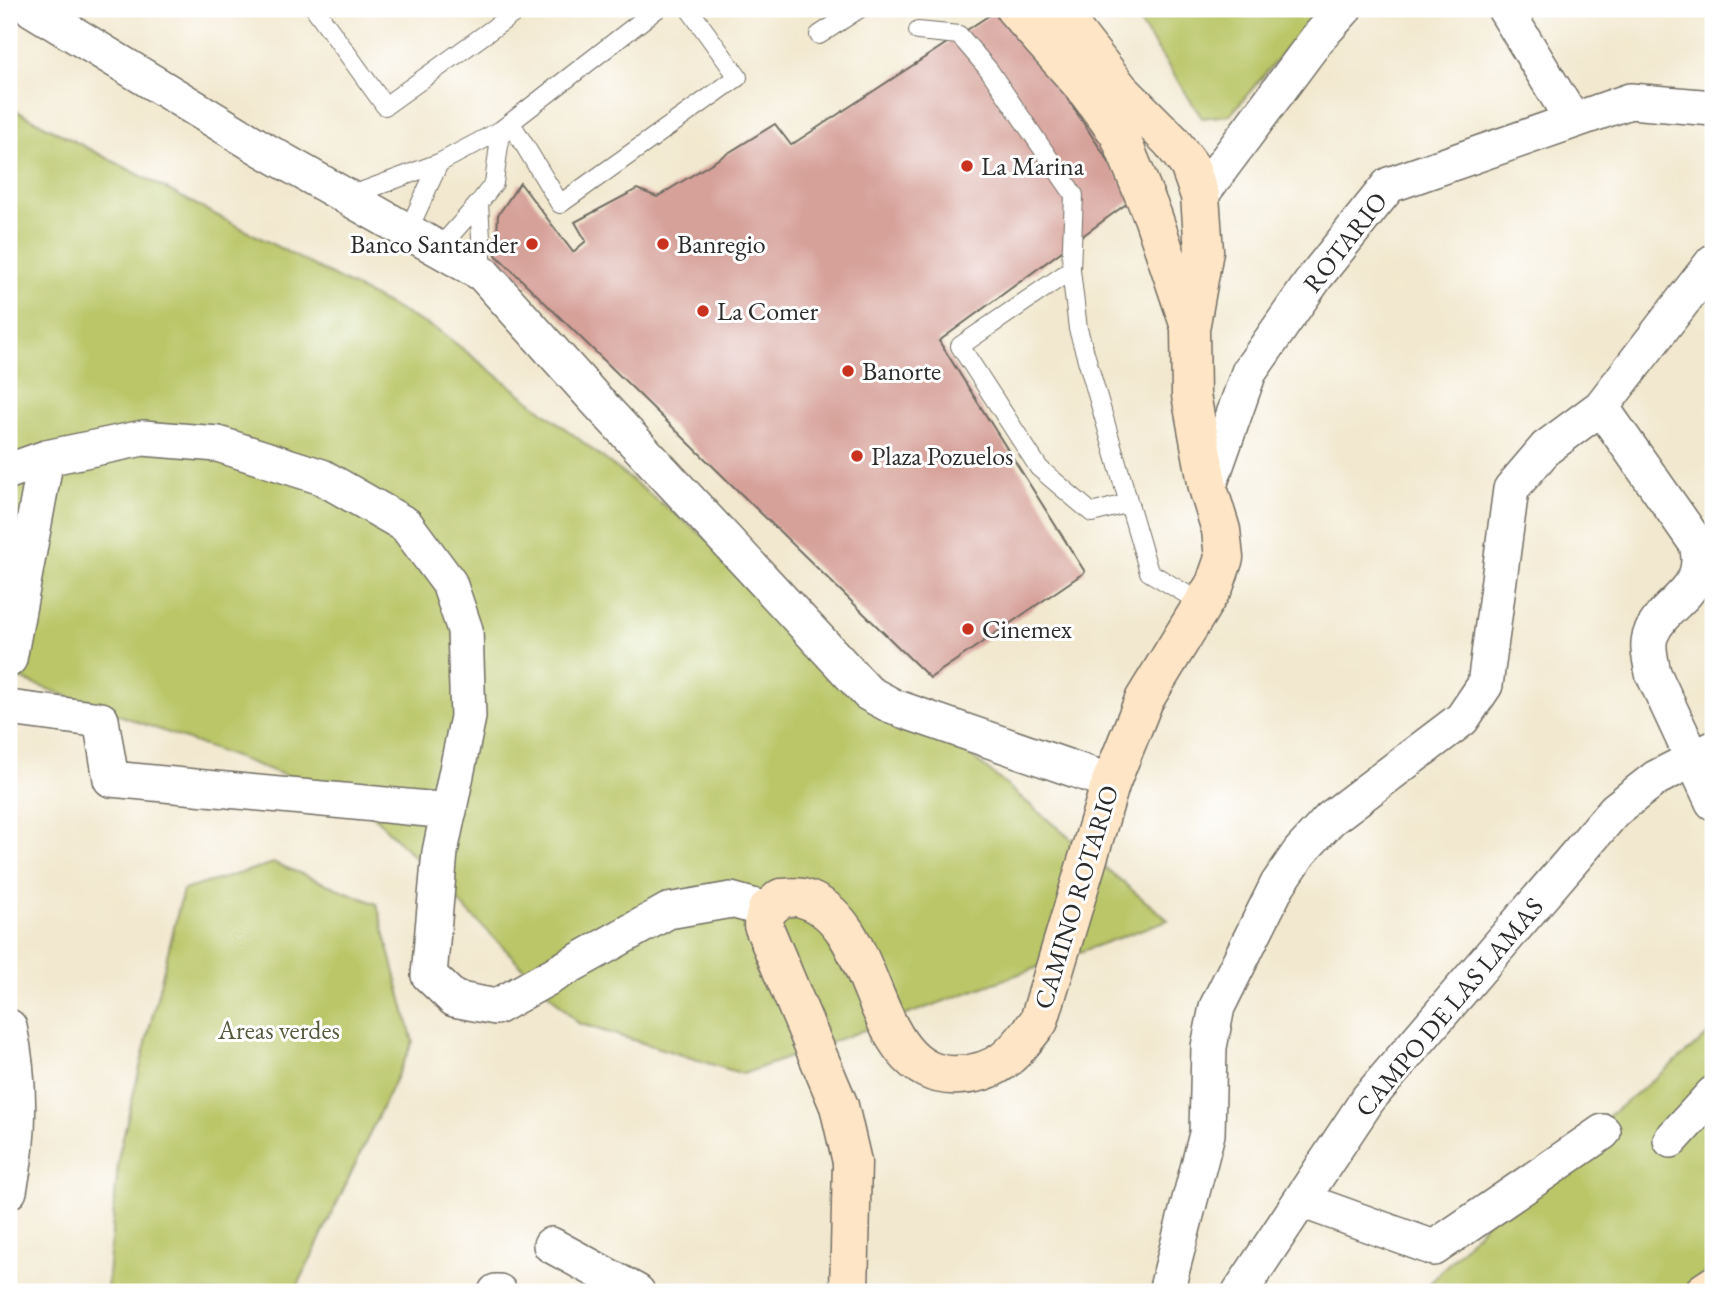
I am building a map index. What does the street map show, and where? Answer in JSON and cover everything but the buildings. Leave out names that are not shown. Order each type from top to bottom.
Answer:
[{"type":"street","points":[[32,9],[347,197],[484,274],[596,400],[868,693],[894,707],[1111,782]]},
{"type":"street","points":[[1015,9],[1084,87],[1119,134],[1153,217],[1190,328]]},
{"type":"street","points":[[1058,9],[1120,90],[1171,141],[1189,165],[1200,196],[1204,251],[1190,328]]},
{"type":"street","points":[[1200,196],[1317,39],[1344,9]]},
{"type":"street","points":[[1505,9],[1573,121]]},
{"type":"street","name":"ROTARIO","points":[[1208,488],[1249,372],[1316,276],[1389,185],[1630,101],[1713,108]]},
{"type":"street","points":[[1166,1292],[1207,1134],[1209,1047],[1217,1007],[1259,921],[1292,863],[1330,819],[1462,719],[1485,685],[1511,489],[1546,448],[1601,407],[1713,262]]},
{"type":"street","name":"CAMINO ROTARIO","points":[[767,910],[781,898],[802,898],[825,910],[845,930],[899,1045],[922,1067],[948,1076],[984,1074],[1014,1054],[1039,1021],[1111,782],[1144,700],[1215,584],[1224,558],[1221,530],[1208,488],[1191,395],[1190,328]]},
{"type":"street","points":[[1601,407],[1697,544],[1701,563],[1695,579],[1651,634],[1649,653],[1653,673],[1704,752],[1713,802]]},
{"type":"street","points":[[9,471],[46,458],[143,438],[218,444],[322,477],[406,525],[449,583],[465,630],[468,717],[440,852],[429,975],[454,999],[496,1007],[668,911],[731,900],[767,910],[763,925],[771,951],[792,989],[839,1106],[852,1162],[849,1292]]},
{"type":"street","points":[[9,659],[46,458]]},
{"type":"street","points":[[9,708],[101,720],[110,779],[449,811]]},
{"type":"street","name":"CAMPO DE LAS LAMAS","points":[[1240,1292],[1368,1098],[1615,810],[1656,778],[1704,752]]},
{"type":"street","points":[[9,1027],[14,1084],[15,1159],[9,1191]]},
{"type":"street","points":[[1671,1140],[1713,1094]]},
{"type":"street","points":[[1301,1200],[1434,1248],[1603,1132]]},
{"type":"street","points":[[551,1245],[592,1282],[637,1292]]},
{"type":"street","points":[[1704,1292],[1713,1286]]},
{"type":"lane","points":[[315,9],[386,106],[520,9]]},
{"type":"lane","points":[[347,197],[439,163],[506,127],[657,9]]},
{"type":"lane","points":[[506,127],[560,204],[738,77],[689,9]]},
{"type":"lane","points":[[819,36],[859,9]]},
{"type":"lane","points":[[918,31],[959,35],[989,70],[1074,195],[1071,270],[1078,329],[1149,572],[1203,604]]},
{"type":"lane","points":[[439,248],[479,204],[494,183],[506,127]]},
{"type":"lane","points":[[408,231],[439,163]]},
{"type":"lane","points":[[479,204],[484,274]]},
{"type":"lane","points":[[1071,270],[960,346],[1039,468],[1092,513],[1129,503]]},
{"type":"green space","points":[[1131,9],[1320,9],[1230,115],[1202,118]]},
{"type":"green space","points":[[9,107],[441,332],[764,583],[1168,920],[743,1074],[578,1023],[361,803],[9,675]]},
{"type":"green space","name":"Areas verdes","points":[[274,863],[377,904],[413,1042],[295,1292],[117,1292],[107,1287],[119,1154],[183,890]]},
{"type":"green space","points":[[1713,1031],[1713,1265],[1686,1292],[1422,1292],[1513,1194]]},
{"type":"tunnel","points":[[9,12],[12,9]]},
{"type":"place","name":"La Marina","points":[[967,166]]},
{"type":"place","name":"Banco Santander","points":[[532,244]]},
{"type":"place","name":"Banregio","points":[[663,244]]},
{"type":"place","name":"La Comer","points":[[703,311]]},
{"type":"place","name":"Banorte","points":[[848,371]]},
{"type":"place","name":"Plaza Pozuelos","points":[[857,456]]},
{"type":"place","name":"Cinemex","points":[[968,629]]}]
